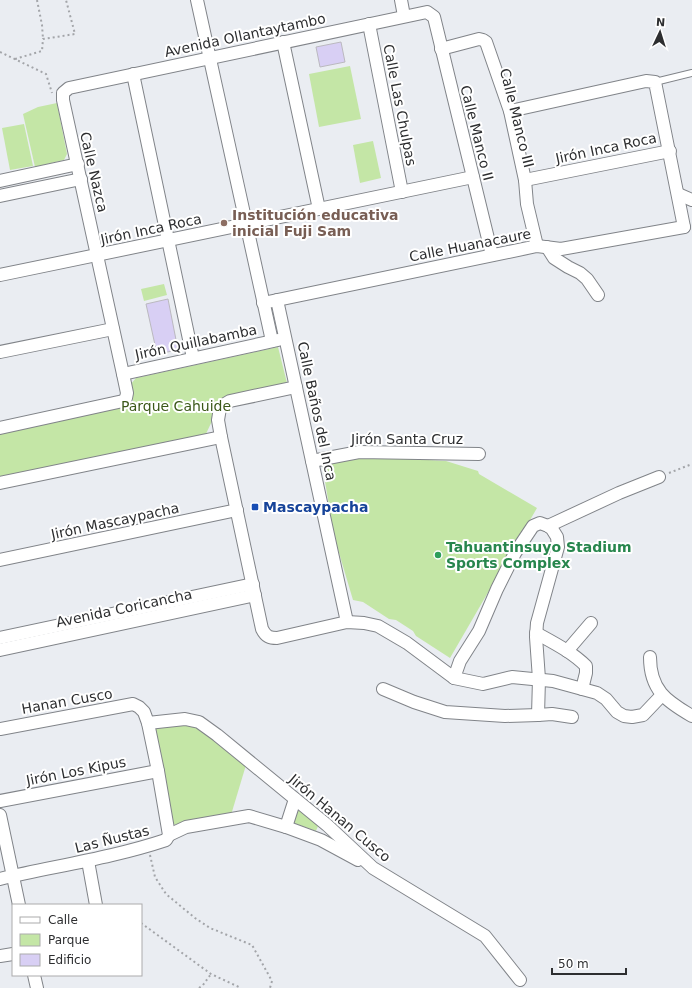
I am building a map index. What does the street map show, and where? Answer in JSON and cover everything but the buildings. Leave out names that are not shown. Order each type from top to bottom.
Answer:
[{"type":"street","points":[[197,0],[272,341]]},
{"type":"street","points":[[401,0],[404,16]]},
{"type":"street","name":"Avenida Ollantaytambo","points":[[58,95],[69,88],[404,16],[427,12],[434,17]]},
{"type":"street","name":"Calle Manco II","points":[[434,17],[492,255]]},
{"type":"street","name":"Calle Las Chulpas","points":[[368,24],[402,192]]},
{"type":"street","points":[[441,48],[483,40]]},
{"type":"street","name":"Calle Manco III","points":[[483,40],[510,110],[525,180],[527,204]]},
{"type":"street","name":"Calle Manco III","points":[[483,40],[503,112],[518,182],[542,247]]},
{"type":"street","points":[[283,42],[319,209]]},
{"type":"street","points":[[133,74],[194,358]]},
{"type":"street","points":[[510,110],[646,81],[655,82],[678,194],[688,230]]},
{"type":"street","name":"Calle Nazca","points":[[58,95],[63,100],[78,164],[123,374]]},
{"type":"street","name":"Jirón Inca Roca","points":[[525,180],[670,151]]},
{"type":"street","points":[[0,181],[78,164]]},
{"type":"street","name":"Jirón Inca Roca","points":[[0,275],[473,177]]},
{"type":"street","points":[[0,196],[81,178]]},
{"type":"street","points":[[678,194],[692,200]]},
{"type":"street","name":"Calle Huanacaure","points":[[263,303],[492,255],[542,247],[561,249],[688,230]]},
{"type":"street","points":[[542,247],[554,258],[580,273],[587,279],[598,295]]},
{"type":"street","name":"Calle Baños del Inca","points":[[277,300],[347,622]]},
{"type":"street","points":[[0,352],[113,329]]},
{"type":"street","name":"Jirón Quillabamba","points":[[0,428],[123,401],[126,398],[127,393],[123,374],[286,338]]},
{"type":"street","points":[[296,387],[230,401],[220,409],[218,414],[221,437],[262,629],[265,635],[270,638],[278,638],[347,622],[364,623],[378,626],[407,643],[454,678],[483,684],[512,677],[539,679],[597,693],[602,696],[617,712],[624,716],[632,717],[643,715],[662,695]]},
{"type":"street","points":[[0,482],[221,437]]},
{"type":"street","name":"Jirón Santa Cruz","points":[[312,461],[359,452],[479,454]]},
{"type":"street","points":[[548,526],[619,493],[659,477]]},
{"type":"street","name":"Jirón Mascaypacha","points":[[0,560],[237,510]]},
{"type":"street","points":[[454,678],[460,661],[479,631],[497,589],[515,553],[533,526],[540,523],[548,526],[555,533],[558,546],[541,607],[536,633],[539,679],[538,714]]},
{"type":"street","name":"Avenida Coricancha","points":[[0,638],[254,590]]},
{"type":"street","name":"Avenida Coricancha","points":[[0,650],[254,590]]},
{"type":"street","points":[[567,651],[591,623]]},
{"type":"street","points":[[536,633],[578,658],[586,666],[582,689]]},
{"type":"street","points":[[650,657],[650,670],[654,685],[662,695],[692,716]]},
{"type":"street","points":[[383,689],[414,702],[445,712],[505,716],[552,714],[572,717]]},
{"type":"street","name":"Hanan Cusco","points":[[0,729],[133,704],[140,707]]},
{"type":"street","name":"Las Ñustas","points":[[0,879],[88,861],[166,840],[169,835],[158,771],[148,723],[144,712],[140,707]]},
{"type":"street","name":"Jirón Hanan Cusco","points":[[148,723],[185,719],[199,722],[327,825],[373,868],[485,936],[520,980]]},
{"type":"street","name":"Jirón Los Kipus","points":[[0,801],[158,771]]},
{"type":"street","points":[[286,826],[295,799]]},
{"type":"street","points":[[0,815],[19,904]]},
{"type":"street","points":[[169,835],[186,827],[249,816],[286,826],[321,840],[373,868]]},
{"type":"street","points":[[321,840],[327,825]]},
{"type":"street","points":[[88,861],[96,904]]},
{"type":"street","points":[[0,956],[12,954]]},
{"type":"street","points":[[34,976],[37,988]]},
{"type":"lane","points":[[655,82],[692,73]]},
{"type":"path","points":[[15,59],[42,50],[42,25],[37,0]]},
{"type":"path","points":[[43,39],[75,34],[66,0]]},
{"type":"path","points":[[0,52],[46,74],[58,95]]},
{"type":"path","points":[[659,477],[692,464]]},
{"type":"path","points":[[148,846],[155,877],[166,894],[195,918],[210,928],[252,945],[272,981],[270,988]]},
{"type":"path","points":[[142,924],[211,974],[241,988]]},
{"type":"path","points":[[199,988],[211,974]]},
{"type":"green space","points":[[350,66],[361,119],[319,127],[309,74]]},
{"type":"green space","points":[[57,103],[67,154],[64,160],[35,167],[23,114],[38,107]]},
{"type":"green space","points":[[24,124],[33,166],[10,170],[2,128]]},
{"type":"green space","points":[[373,141],[381,178],[360,183],[353,145]]},
{"type":"green space","points":[[164,284],[167,295],[144,301],[141,289]]},
{"type":"green space","name":"Parque Cahuide","points":[[278,347],[287,383],[225,398],[212,414],[213,419],[204,438],[0,479],[0,434],[131,404],[133,402],[130,385],[136,378]]},
{"type":"green space","name":"Tahuantinsuyo Stadium Sports Complex","points":[[358,456],[446,461],[478,471],[479,474],[537,508],[450,658],[416,636],[413,631],[396,620],[389,619],[363,602],[353,600],[334,536],[322,463]]},
{"type":"green space","points":[[196,724],[246,765],[231,815],[172,825],[152,726]]},
{"type":"green space","points":[[297,808],[318,826],[316,831],[291,822]]},
{"type":"place","name":"Institución educativa inicial Fuji Sam","points":[[224,223]]},
{"type":"place","name":"Mascaypacha","points":[[255,507]]},
{"type":"place","name":"Tahuantinsuyo Stadium Sports Complex","points":[[438,555]]}]
